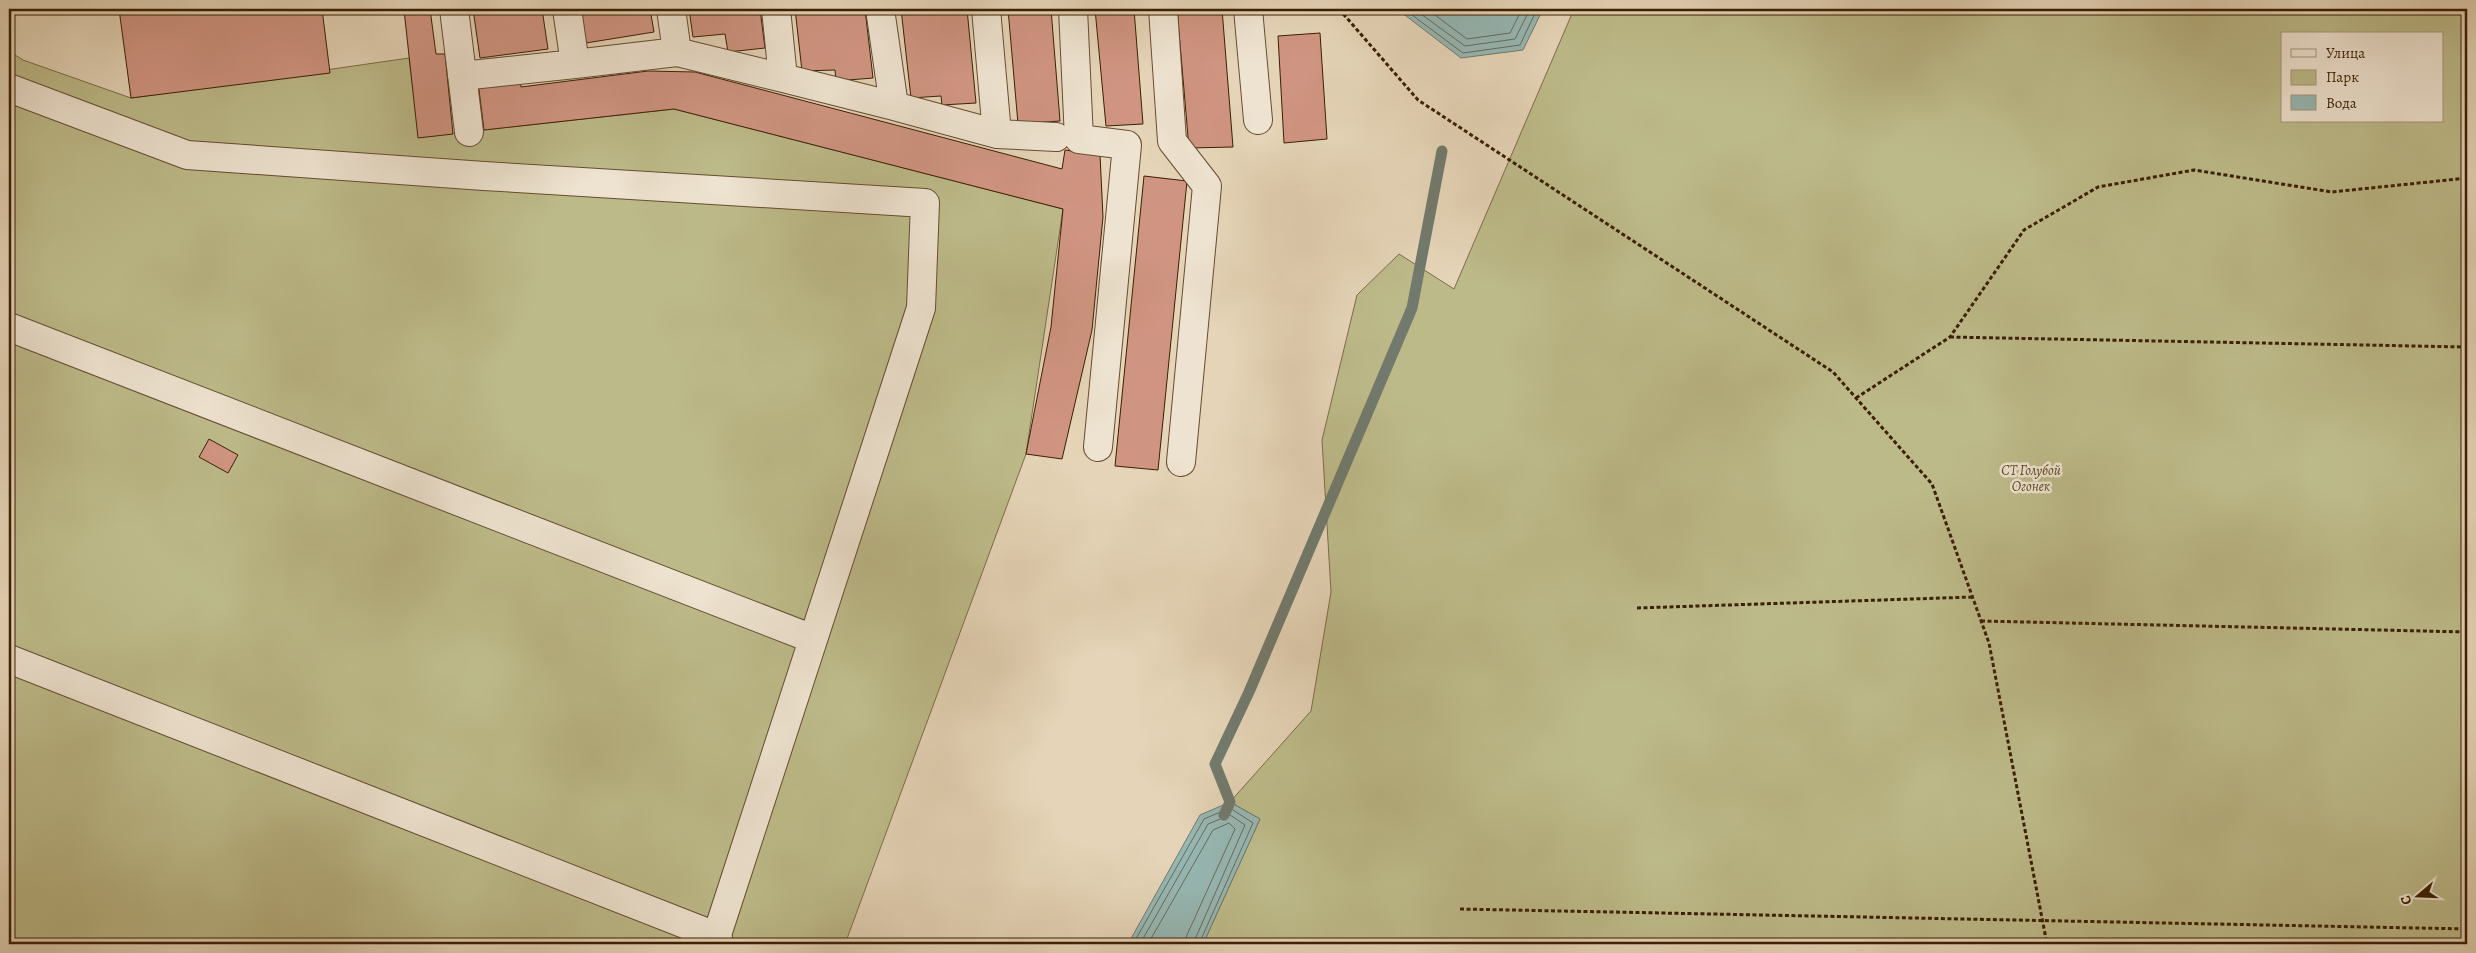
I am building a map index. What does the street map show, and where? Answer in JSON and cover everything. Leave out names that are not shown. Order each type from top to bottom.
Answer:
[{"type":"lane","points":[[454,9],[469,132]]},
{"type":"lane","points":[[567,9],[575,64]]},
{"type":"lane","points":[[672,9],[677,52]]},
{"type":"lane","points":[[776,9],[784,78]]},
{"type":"lane","points":[[880,9],[894,106]]},
{"type":"lane","points":[[986,9],[997,134]]},
{"type":"lane","points":[[1073,9],[1079,140],[1127,145],[1098,447]]},
{"type":"lane","points":[[1163,9],[1172,142],[1207,186],[1181,462]]},
{"type":"lane","points":[[1248,9],[1258,120]]},
{"type":"lane","points":[[462,76],[677,52],[894,106],[997,134],[1056,137]]},
{"type":"lane","points":[[9,88],[187,155],[925,203],[921,308],[716,941],[9,659]]},
{"type":"lane","points":[[9,327],[813,639]]},
{"type":"path","points":[[1339,9],[1418,100],[1832,372],[1932,484],[1990,643],[2046,944]]},
{"type":"path","points":[[1856,398],[1950,337],[2024,230],[2098,186],[2194,170],[2332,192],[2467,178]]},
{"type":"path","points":[[1950,337],[2467,348]]},
{"type":"path","points":[[1637,608],[1973,597]]},
{"type":"path","points":[[1981,621],[2467,632]]},
{"type":"path","points":[[1460,909],[2467,929]]},
{"type":"green space","name":"СТ Голубой Огонек","points":[[1574,9],[2467,9],[2467,944],[1203,944],[1260,819],[1230,802],[1311,711],[1331,592],[1322,440],[1357,295],[1399,254],[1454,289]]},
{"type":"green space","points":[[9,51],[23,60],[131,98],[409,58],[419,137],[674,109],[1063,209],[1026,454],[845,944],[9,944]]},
{"type":"water","points":[[1397,9],[1543,9],[1523,50],[1461,58]]},
{"type":"water","points":[[1230,802],[1260,819],[1203,944],[1128,944],[1200,815]]},
{"type":"building","points":[[119,9],[322,9],[330,73],[131,98]]},
{"type":"building","points":[[430,9],[436,54],[445,54],[453,134],[418,138],[404,10]]},
{"type":"building","points":[[473,9],[542,9],[548,49],[480,58]]},
{"type":"building","points":[[581,9],[650,9],[654,32],[586,43]]},
{"type":"building","points":[[689,9],[760,9],[765,48],[728,52],[725,34],[693,37]]},
{"type":"building","points":[[795,9],[865,9],[873,78],[836,81],[835,70],[802,71]]},
{"type":"building","points":[[901,9],[967,9],[976,103],[942,105],[941,96],[911,98]]},
{"type":"building","points":[[1008,9],[1051,9],[1060,121],[1018,124]]},
{"type":"building","points":[[1095,9],[1134,9],[1143,124],[1106,126]]},
{"type":"building","points":[[1177,9],[1222,9],[1233,147],[1189,148]]},
{"type":"building","points":[[1320,33],[1327,139],[1284,143],[1278,36]]},
{"type":"building","points":[[648,71],[695,72],[1062,169],[1065,150],[1100,155],[1103,217],[1092,330],[1062,459],[1026,454],[1051,327],[1063,209],[674,109],[484,130],[478,82],[520,77],[521,87]]},
{"type":"building","points":[[1144,176],[1187,181],[1158,470],[1115,466]]},
{"type":"building","points":[[209,439],[238,455],[228,473],[199,457]]},
{"type":"waterway","points":[[1224,815],[1230,802],[1215,764],[1249,692],[1412,308],[1442,151]]}]
